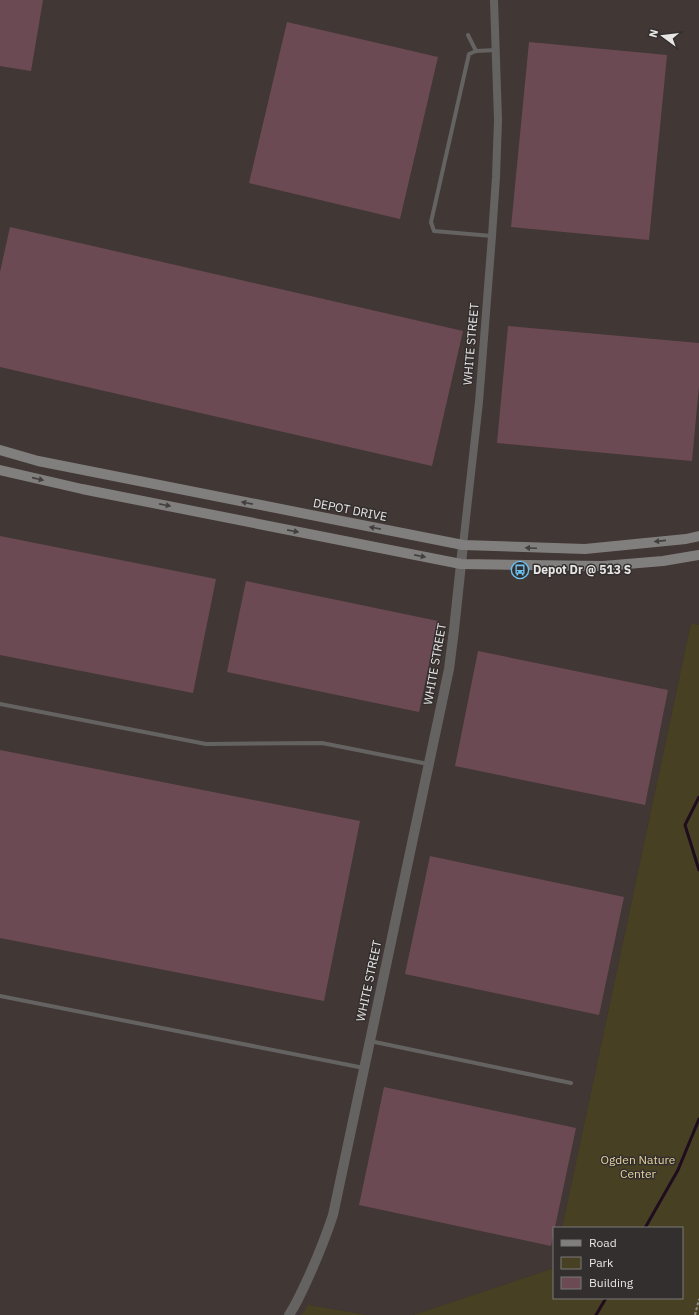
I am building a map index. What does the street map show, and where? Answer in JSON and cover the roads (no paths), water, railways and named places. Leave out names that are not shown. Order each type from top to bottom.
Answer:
[{"type":"main road","name":"DEPOT DRIVE","points":[[0,450],[38,461],[463,545],[585,550],[699,536]]},
{"type":"main road","points":[[0,470],[82,489],[461,564],[603,566],[663,561],[699,555]]},
{"type":"street","name":"WHITE STREET","points":[[289,1315],[317,1258],[327,1235],[333,1215],[448,669],[454,630],[479,402],[492,236],[498,120],[494,0]]},
{"type":"lane","points":[[468,35],[476,51]]},
{"type":"lane","points":[[492,236],[434,231],[430,222],[469,54],[476,51],[496,50]]},
{"type":"lane","points":[[0,704],[206,744],[322,743],[428,764]]},
{"type":"lane","points":[[0,996],[364,1068]]},
{"type":"lane","points":[[370,1041],[571,1083]]},
{"type":"waterway","points":[[699,797],[685,825],[699,870]]},
{"type":"waterway","points":[[646,1227],[678,1170],[699,1119]]},
{"type":"waterway","points":[[596,1315],[605,1299]]},
{"type":"place","name":"Depot Dr @ 513 S","points":[[520,570]]},
{"type":"park label","name":"Ogden Nature Center","points":[[638,1167]]}]
